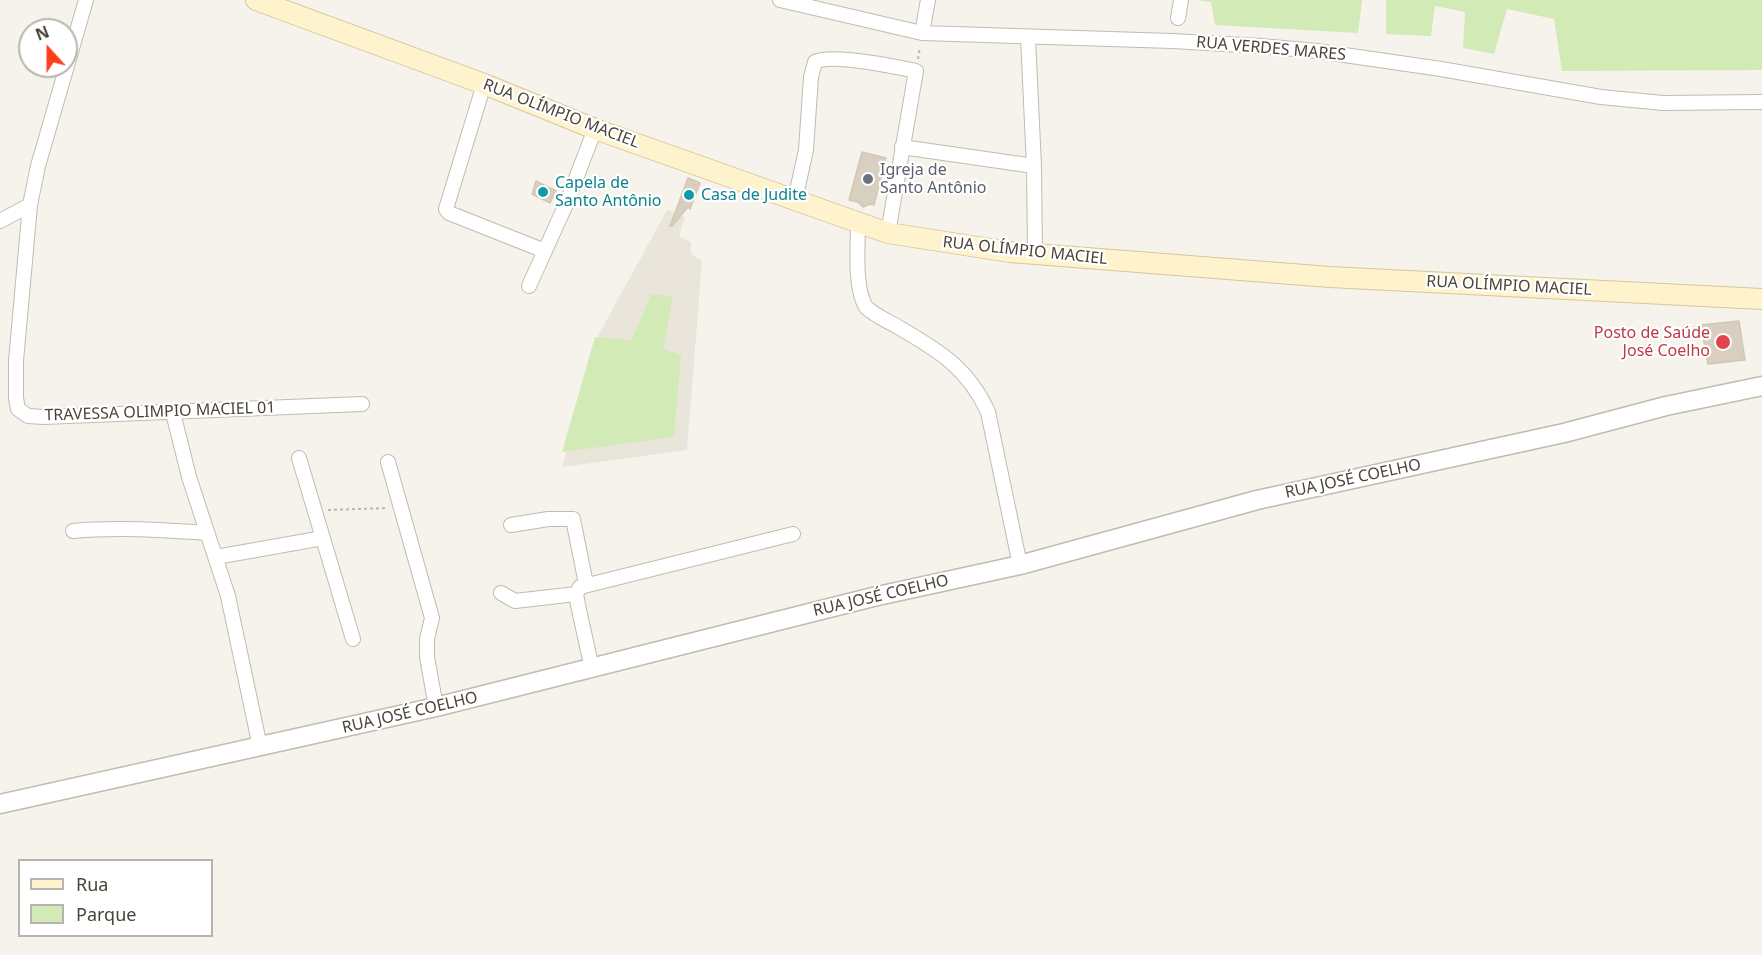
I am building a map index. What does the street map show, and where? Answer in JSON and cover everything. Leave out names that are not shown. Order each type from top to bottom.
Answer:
[{"type":"main road","name":"RUA OLÍMPIO MACIEL","points":[[256,0],[484,84],[595,129],[888,233],[948,244],[1035,254],[1330,277],[1762,299]]},
{"type":"street","name":"TRAVESSA OLIMPIO MACIEL 01","points":[[86,0],[44,143],[30,206],[16,361],[18,409],[28,416],[44,417],[362,404]]},
{"type":"street","name":"RUA VERDES MARES","points":[[780,0],[922,33],[1261,46],[1317,51],[1441,69],[1601,97],[1663,103],[1762,102]]},
{"type":"street","points":[[922,33],[928,0]]},
{"type":"street","points":[[1178,18],[1181,0]]},
{"type":"street","points":[[1028,38],[1034,166],[1035,254]]},
{"type":"street","points":[[795,200],[806,150],[811,76],[815,62],[820,59],[873,63],[916,71],[888,233]]},
{"type":"street","points":[[484,84],[446,210],[545,251]]},
{"type":"street","points":[[530,286],[567,202],[595,129]]},
{"type":"street","points":[[902,147],[1034,166]]},
{"type":"street","points":[[0,221],[30,206]]},
{"type":"street","points":[[858,223],[859,286],[866,308],[940,351],[961,369],[981,395],[988,412],[1020,565]]},
{"type":"street","name":"RUA JOSÉ COELHO","points":[[0,804],[436,707],[873,597],[1020,565],[1257,500],[1563,433],[1666,406],[1762,386]]},
{"type":"street","points":[[173,413],[189,477],[228,596],[260,747]]},
{"type":"street","points":[[299,458],[353,639]]},
{"type":"street","points":[[388,462],[432,618],[427,639],[427,657],[436,707]]},
{"type":"street","points":[[511,525],[548,519],[573,519],[586,584]]},
{"type":"street","points":[[73,531],[135,528],[207,533]]},
{"type":"street","points":[[592,669],[576,594],[580,587],[793,534]]},
{"type":"street","points":[[216,557],[323,538]]},
{"type":"street","points":[[501,593],[515,601],[576,594]]},
{"type":"path","points":[[916,71],[922,33]]},
{"type":"path","points":[[316,511],[401,507]]},
{"type":"shaded area","points":[[667,210],[685,217],[679,236],[691,242],[691,254],[702,261],[687,450],[562,467],[599,334]]},
{"type":"green space","points":[[1196,0],[1362,0],[1358,33],[1215,25],[1211,2]]},
{"type":"green space","points":[[1386,0],[1762,0],[1762,70],[1562,71],[1554,19],[1507,9],[1494,54],[1463,48],[1465,12],[1435,6],[1431,36],[1386,34]]},
{"type":"green space","points":[[651,294],[673,297],[663,349],[681,355],[674,437],[562,452],[595,337],[632,340]]},
{"type":"building","name":"Igreja de Santo Antônio","points":[[862,152],[886,158],[874,205],[863,207],[858,202],[849,200]]},
{"type":"building","name":"Casa de Judite","points":[[688,178],[700,183],[690,209],[688,207],[670,226]]},
{"type":"building","name":"Capela de Santo Antônio","points":[[536,181],[556,191],[550,203],[532,194]]},
{"type":"building","name":"Posto de Saúde José Coelho","points":[[1739,321],[1745,360],[1708,364],[1701,325]]},
{"type":"place","name":"Igreja de Santo Antônio","points":[[868,179]]},
{"type":"place","name":"Capela de Santo Antônio","points":[[543,192]]},
{"type":"place","name":"Casa de Judite","points":[[689,195]]},
{"type":"place","name":"Posto de Saúde José Coelho","points":[[1723,342]]}]
